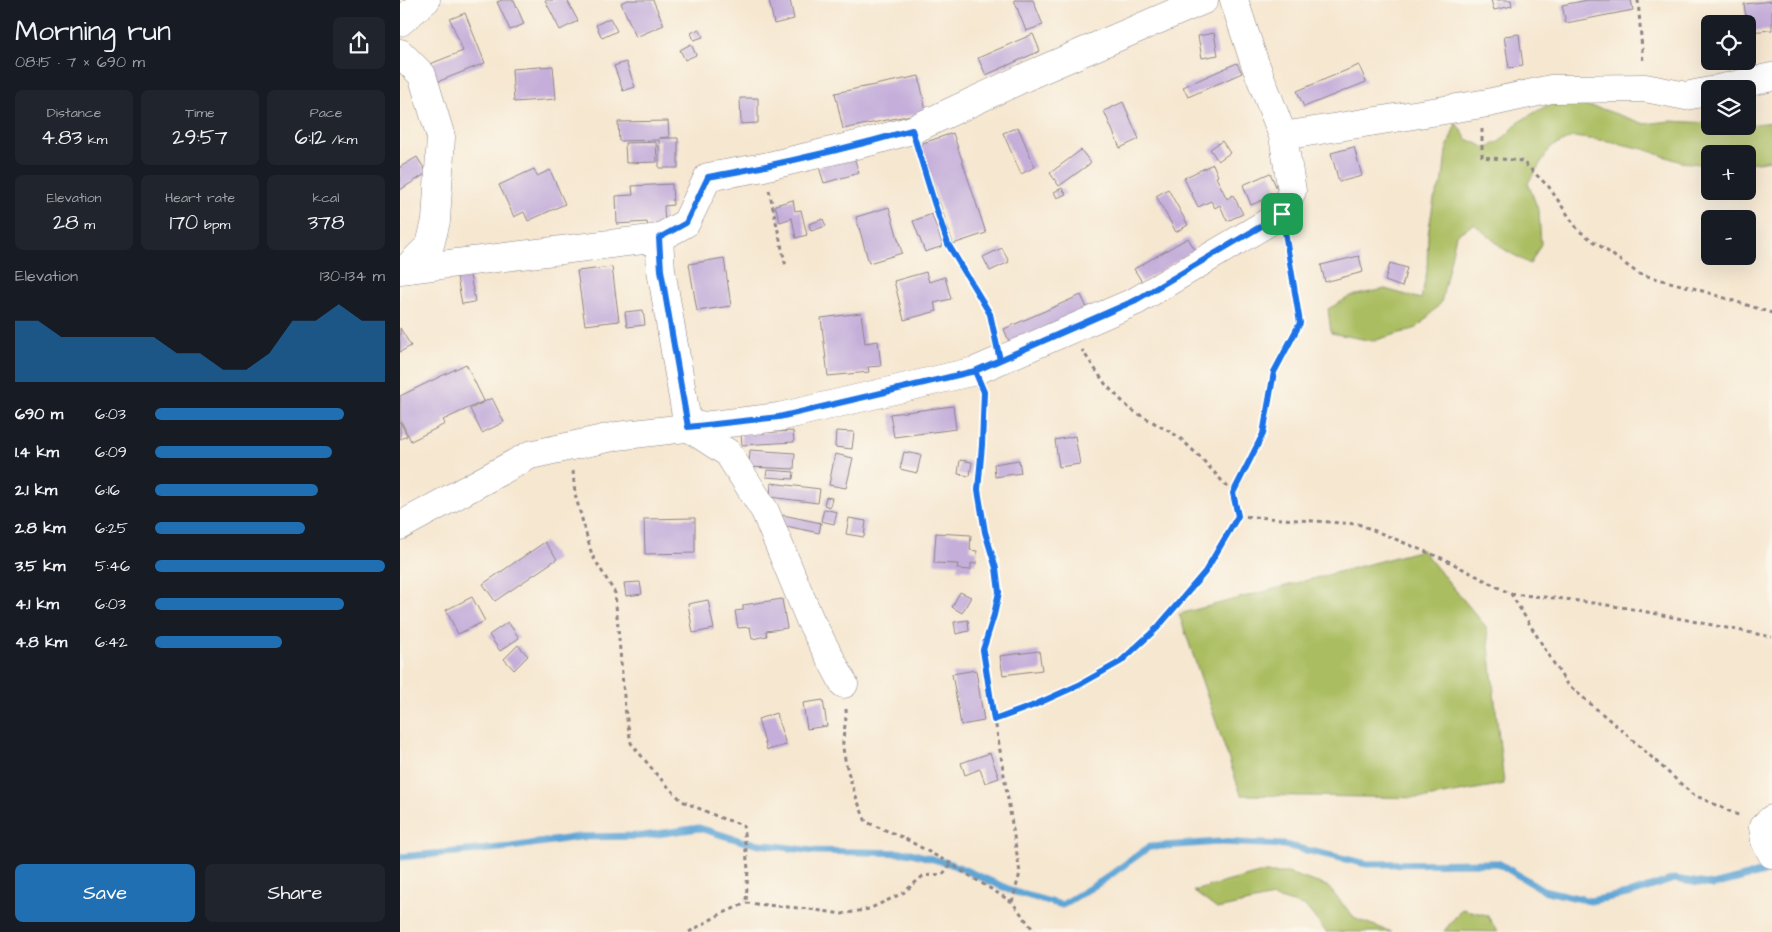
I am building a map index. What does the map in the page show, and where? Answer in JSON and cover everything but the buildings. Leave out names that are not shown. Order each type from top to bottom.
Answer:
[{"type":"street","points":[[400,22],[426,0]]},
{"type":"street","points":[[403,269],[659,238],[686,223],[708,177],[764,167],[912,130],[1032,74],[1204,0]]},
{"type":"street","points":[[400,526],[530,455],[617,436],[779,417],[975,371],[1136,300],[1282,214],[1292,191],[1282,136],[1234,0]]},
{"type":"street","points":[[400,52],[422,75],[441,137],[436,221],[430,245],[403,269]]},
{"type":"street","points":[[1756,81],[1772,77]]},
{"type":"street","points":[[1282,136],[1488,104],[1551,89],[1645,88],[1686,96],[1701,93]]},
{"type":"street","points":[[659,238],[661,270],[688,427],[728,454],[765,511],[810,620],[844,684]]},
{"type":"street","points":[[1768,823],[1765,841],[1772,854]]},
{"type":"path","points":[[1638,0],[1645,88]]},
{"type":"path","points":[[1488,104],[1482,121],[1482,157],[1522,161],[1549,187],[1578,230],[1639,274],[1772,313]]},
{"type":"path","points":[[912,130],[948,244],[990,314],[1000,360]]},
{"type":"path","points":[[764,167],[786,267]]},
{"type":"path","points":[[1233,493],[1263,434],[1274,372],[1300,323],[1282,214]]},
{"type":"path","points":[[994,720],[1032,706],[1079,685],[1120,662],[1157,628],[1205,572],[1238,516],[1233,493],[1202,458],[1179,437],[1130,409],[1106,385],[1084,354],[1074,328]]},
{"type":"path","points":[[975,371],[984,392],[978,490],[985,532],[996,568],[999,592],[983,650],[1020,873],[1012,902]]},
{"type":"path","points":[[572,445],[575,494],[592,555],[615,593],[625,708],[631,743],[657,775],[682,801],[720,818],[743,825],[748,869],[746,903]]},
{"type":"path","points":[[1238,516],[1358,524],[1444,559],[1511,594],[1628,608],[1772,637]]},
{"type":"path","points":[[1511,594],[1566,683],[1692,794],[1768,823]]},
{"type":"path","points":[[844,684],[847,717],[843,746],[852,788],[866,822],[902,837],[951,864],[1012,902],[1035,932]]},
{"type":"path","points":[[689,932],[717,916],[746,903],[842,914],[869,908],[903,893],[923,876],[943,874],[951,864]]},
{"type":"green space","points":[[1551,103],[1574,103],[1602,109],[1645,124],[1670,121],[1701,123],[1701,135],[1756,135],[1756,124],[1772,122],[1772,160],[1756,162],[1756,145],[1701,145],[1701,164],[1681,162],[1643,149],[1608,141],[1572,137],[1550,148],[1528,183],[1539,212],[1541,244],[1530,264],[1505,250],[1474,224],[1456,235],[1441,303],[1417,328],[1373,341],[1331,333],[1328,309],[1351,296],[1385,289],[1421,299],[1427,271],[1428,234],[1434,199],[1443,179],[1446,151],[1456,123],[1467,139],[1487,148],[1500,141],[1520,121]]},
{"type":"green space","points":[[1422,550],[1487,628],[1504,784],[1426,798],[1241,795],[1179,614]]},
{"type":"green space","points":[[1259,873],[1288,873],[1327,886],[1356,919],[1392,932],[1326,932],[1306,907],[1273,897],[1217,909],[1193,891]]},
{"type":"green space","points":[[1462,909],[1487,915],[1498,932],[1444,931]]},
{"type":"waterway","points":[[400,857],[511,847],[579,837],[643,836],[699,828],[745,842],[813,851],[911,853],[951,864],[1015,892],[1062,905],[1102,881],[1149,847],[1219,842],[1284,845],[1367,864],[1498,863],[1543,890],[1590,901],[1632,893],[1674,879],[1713,885],[1772,870]]},
{"type":"route","points":[[1282,214],[1136,300],[1000,360],[975,371],[779,417],[688,427],[661,270],[659,238],[686,223],[708,177],[764,167],[912,130],[948,244],[990,314],[1000,360],[975,371],[984,392],[978,490],[985,532],[996,568],[999,592],[983,650],[994,720],[1032,706],[1079,685],[1120,662],[1157,628],[1205,572],[1238,516],[1233,493],[1263,434],[1274,372],[1300,323],[1294,274],[1282,214]]}]
